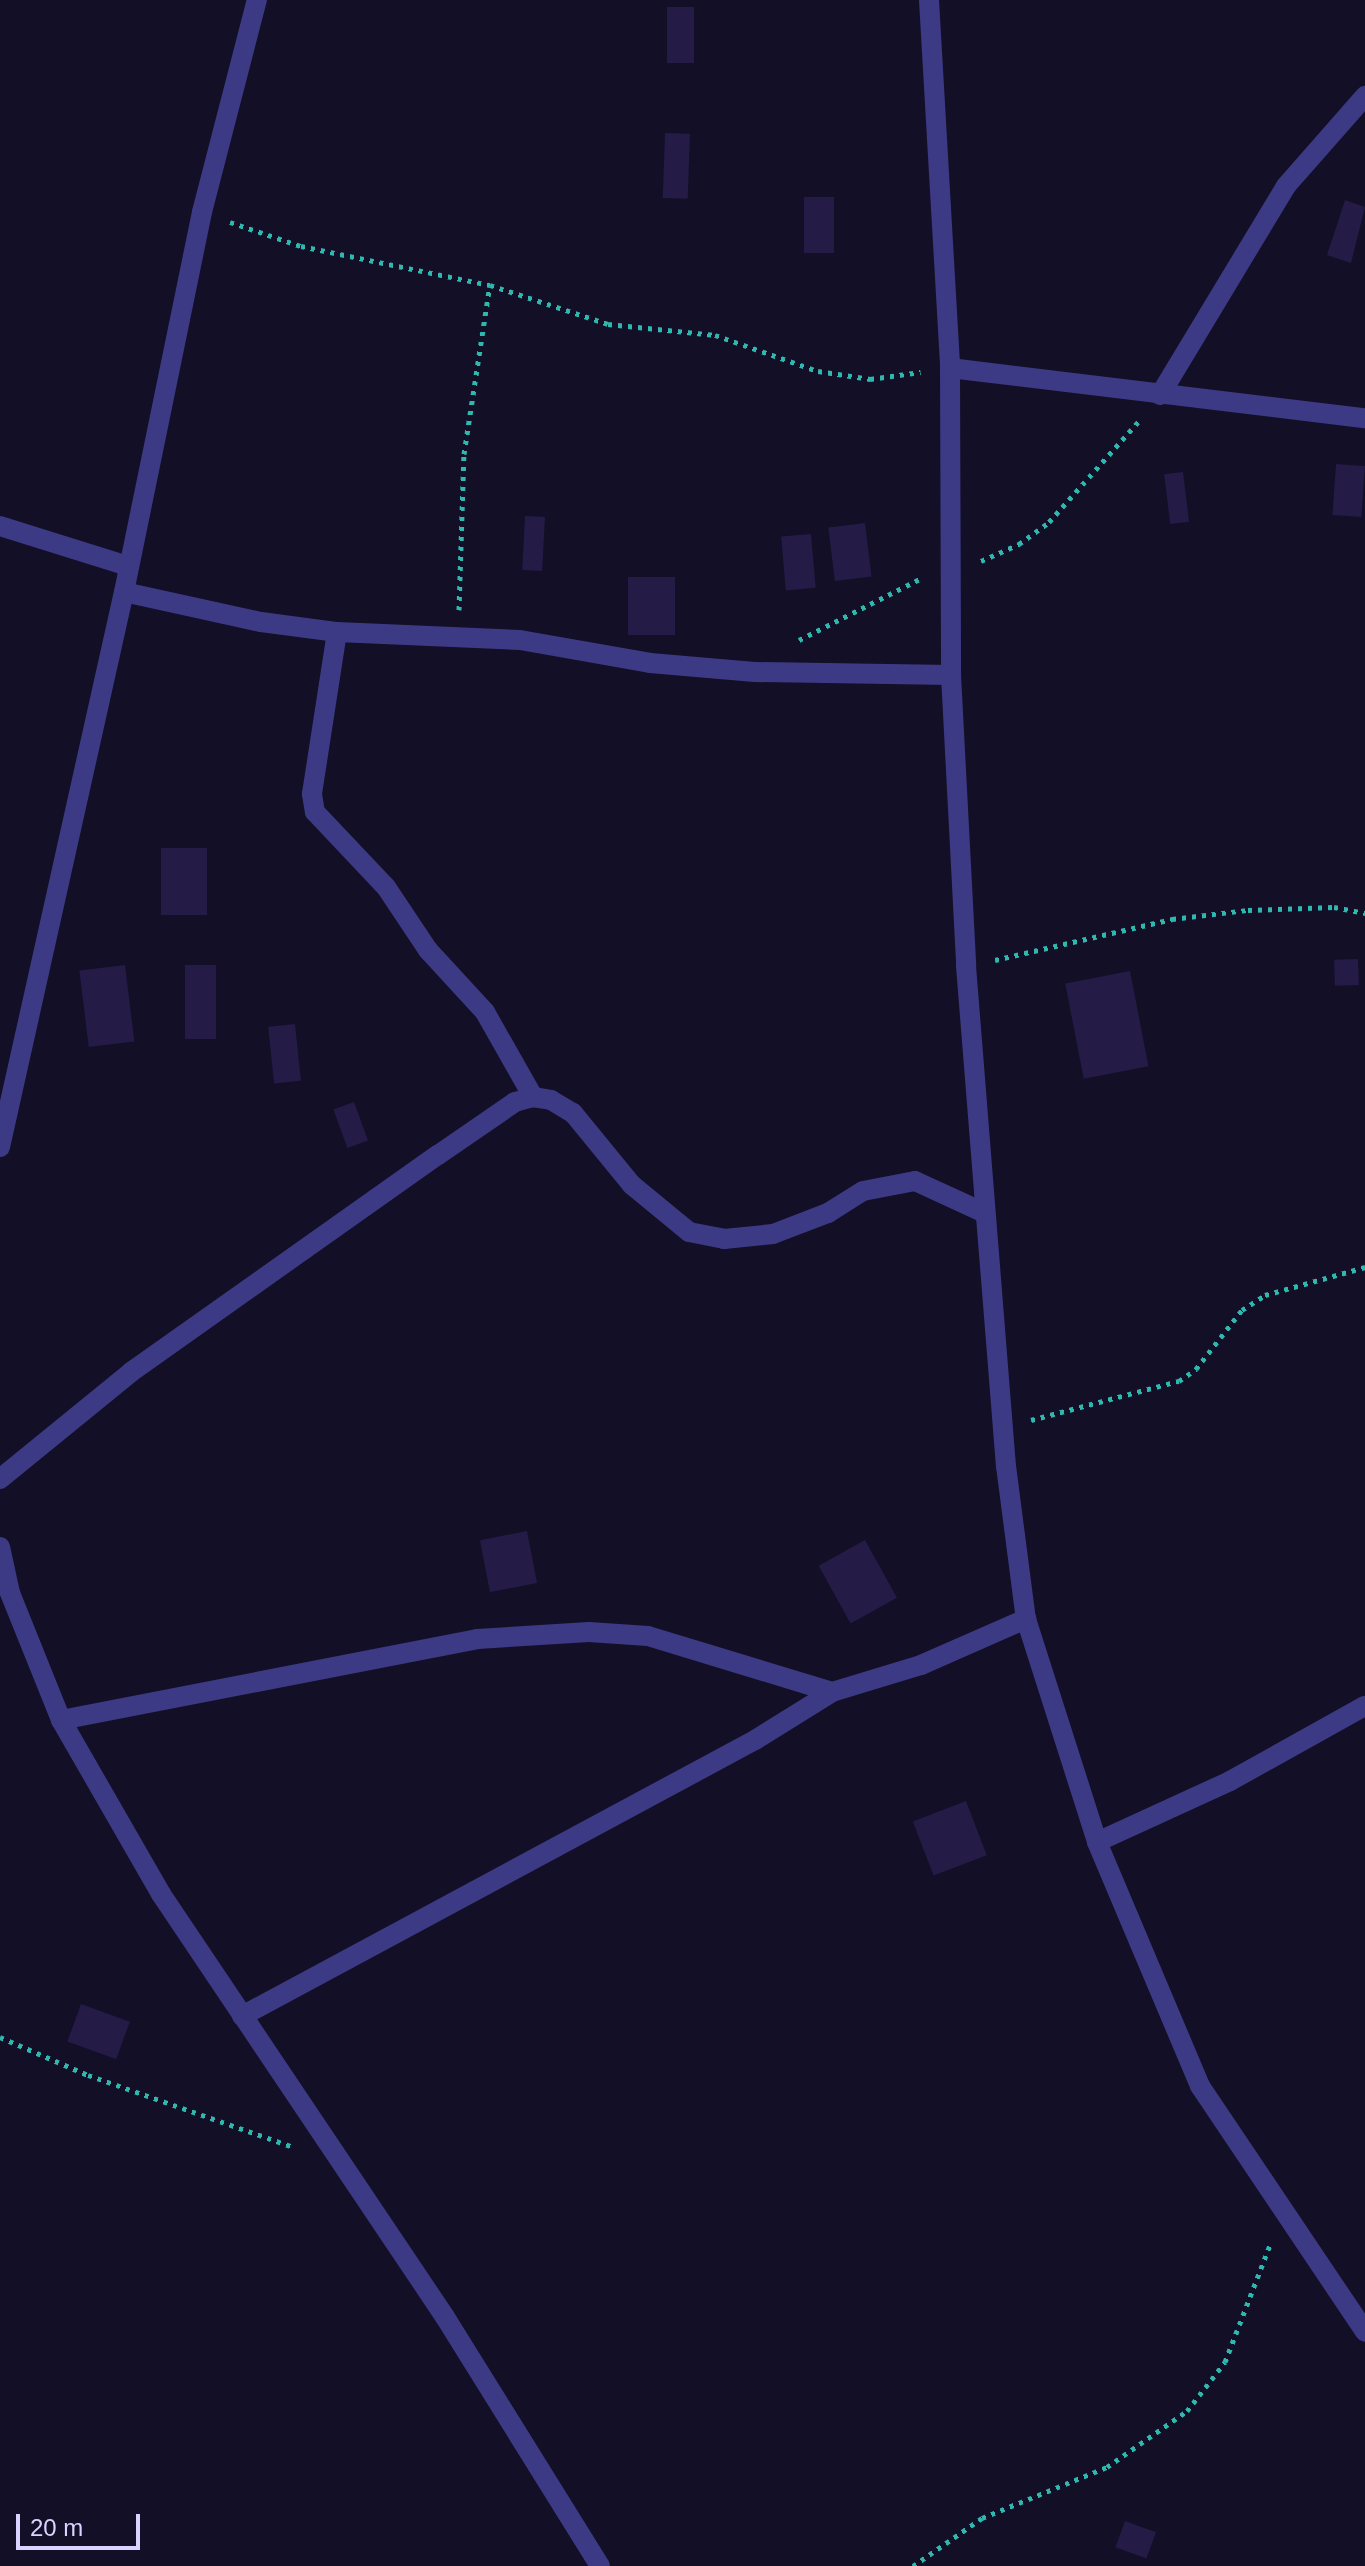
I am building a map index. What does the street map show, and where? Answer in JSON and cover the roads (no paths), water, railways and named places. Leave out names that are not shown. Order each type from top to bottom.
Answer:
[{"type":"street","points":[[0,1147],[124,592],[202,212],[257,0]]},
{"type":"street","points":[[929,0],[950,368],[951,675],[966,966],[1003,1427],[1026,1619],[1097,1842],[1200,2086],[1365,2332]]},
{"type":"street","points":[[1160,395],[1286,186],[1365,96]]},
{"type":"street","points":[[950,368],[1365,418]]},
{"type":"street","points":[[0,526],[128,566]]},
{"type":"street","points":[[124,592],[261,622],[337,632],[458,635],[650,663],[755,672],[951,675]]},
{"type":"street","points":[[337,632],[317,756],[315,812],[386,887],[428,950],[485,1012],[533,1097]]},
{"type":"street","points":[[0,1479],[131,1372],[515,1102],[533,1097],[573,1113],[632,1185],[689,1232],[724,1239],[773,1234],[828,1213],[874,1187],[915,1181],[985,1213]]},
{"type":"street","points":[[0,1547],[5,1598],[61,1720],[161,1894],[445,2317],[600,2566]]},
{"type":"street","points":[[242,2016],[755,1740],[832,1692],[921,1665],[1026,1619]]},
{"type":"street","points":[[61,1720],[477,1639],[589,1632],[648,1636],[832,1692]]},
{"type":"street","points":[[1097,1842],[1230,1781],[1365,1706]]}]
